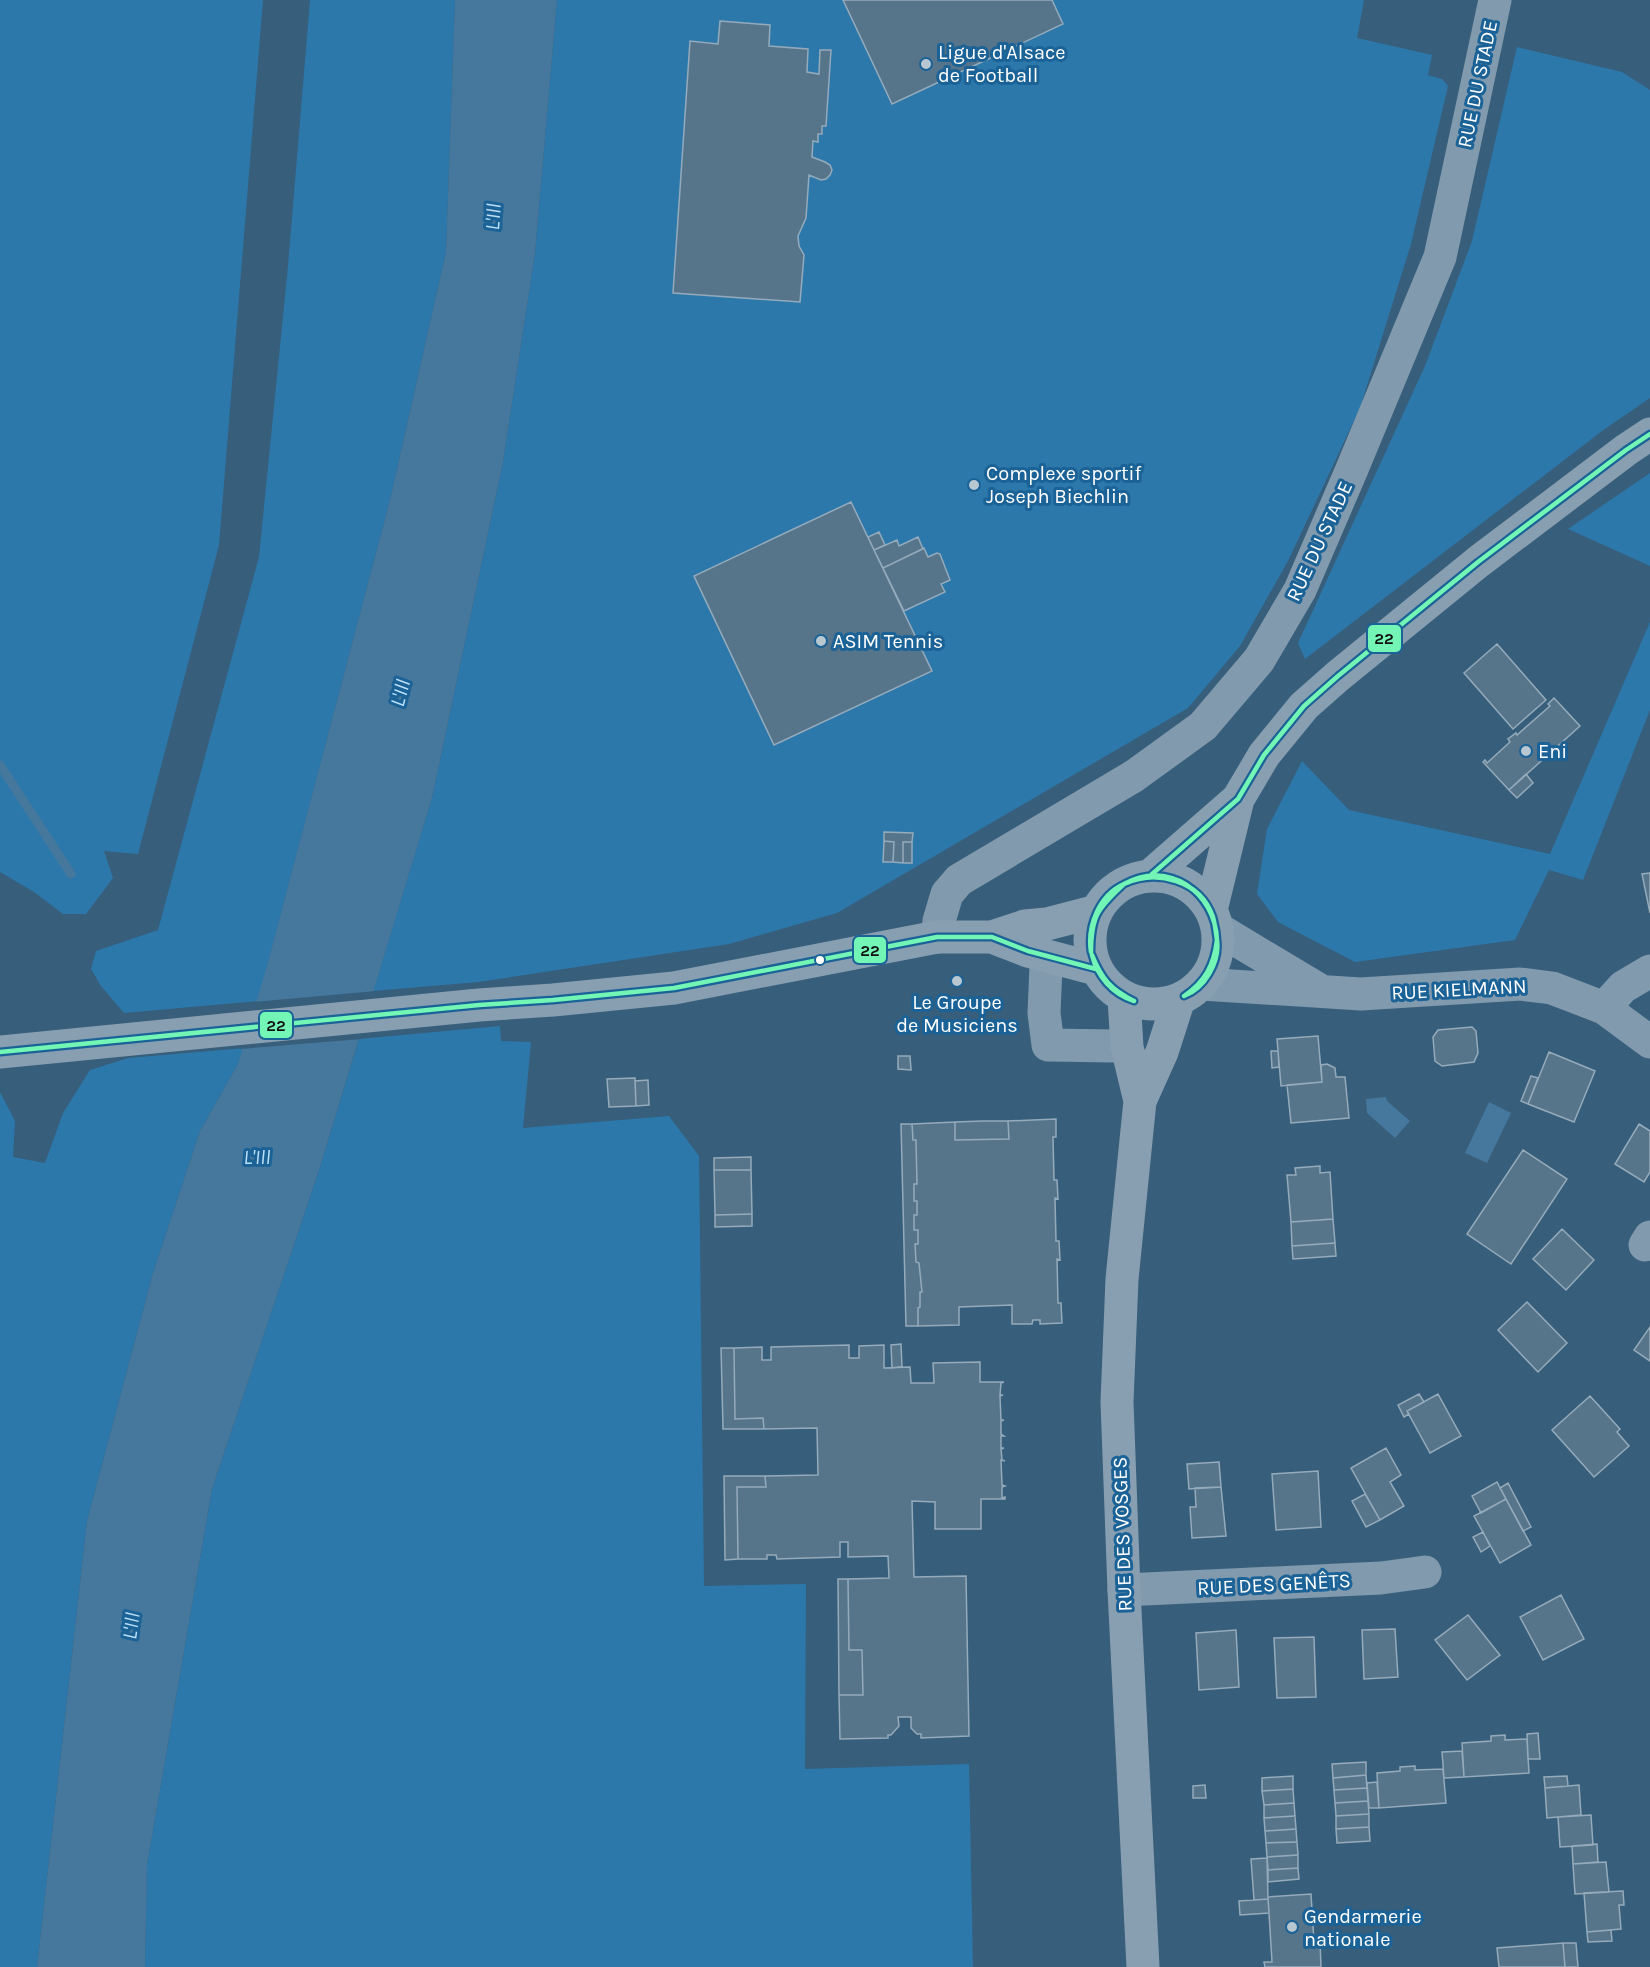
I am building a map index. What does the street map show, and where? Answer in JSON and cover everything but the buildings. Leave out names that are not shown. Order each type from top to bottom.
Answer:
[{"type":"main road","name":"RUE DES VOSGES","points":[[1151,876],[1238,799],[1264,755],[1304,706],[1478,562],[1650,434]]},
{"type":"main road","name":"RUE DES VOSGES","points":[[1143,1967],[1117,1402],[1122,1279],[1140,1101],[1190,992],[1212,968],[1218,949],[1214,920],[1238,799]]},
{"type":"main road","name":"RUE DES VOSGES","points":[[1140,1101],[1127,1047],[1124,998],[1108,985],[1096,969],[1090,950],[1090,930],[1097,911],[1110,893],[1129,880],[1151,876],[1169,877],[1186,884],[1201,895],[1214,920]]},
{"type":"main road","points":[[0,1052],[674,988],[937,937],[992,937],[1025,926],[1047,924],[1097,911]]},
{"type":"main road","points":[[992,937],[1028,951],[1096,969]]},
{"type":"main road","points":[[1124,998],[1142,1004],[1161,1004],[1190,992]]},
{"type":"street","name":"RUE DU STADE","points":[[937,937],[947,894],[959,880],[1134,776],[1203,726],[1259,660],[1300,590],[1440,257],[1495,0]]},
{"type":"street","name":"RUE KIELMANN","points":[[1214,920],[1322,992]]},
{"type":"street","points":[[1046,966],[1044,1013],[1048,1045],[1114,1046]]},
{"type":"street","points":[[1604,1008],[1623,987],[1650,971]]},
{"type":"street","name":"RUE KIELMANN","points":[[1190,992],[1361,994],[1520,984],[1552,988],[1604,1008],[1650,1042]]},
{"type":"street","name":"RUE DES GENÊTS","points":[[1124,1590],[1381,1578],[1425,1572]]},
{"type":"shaded area","points":[[0,0],[263,0],[219,545],[138,854],[104,851],[113,878],[86,914],[63,914],[34,892],[0,872]]},
{"type":"shaded area","points":[[310,0],[455,0],[446,252],[390,500],[258,1001],[124,1013],[101,986],[91,969],[96,951],[158,930],[259,557],[288,266]]},
{"type":"shaded area","name":"Complexe sportif Joseph Biechlin","points":[[557,0],[1364,0],[1357,38],[1432,55],[1428,75],[1442,79],[1448,86],[1411,244],[1360,408],[1288,561],[1240,646],[1188,708],[837,913],[729,944],[478,982],[373,991],[432,798],[503,462],[535,253]]},
{"type":"shaded area","points":[[1517,47],[1622,72],[1650,90],[1650,398],[1602,431],[1305,659],[1298,643],[1425,366],[1472,241]]},
{"type":"shaded area","points":[[1650,473],[1650,566],[1568,529]]},
{"type":"shaded area","points":[[1650,622],[1650,710],[1583,880],[1549,870],[1515,940],[1355,962],[1278,922],[1257,894],[1267,829],[1302,761],[1349,810],[1550,854]]},
{"type":"shaded area","points":[[500,1026],[501,1041],[531,1042],[523,1128],[669,1116],[699,1156],[704,1586],[806,1584],[805,1769],[969,1764],[973,1967],[145,1967],[147,1865],[212,1489],[320,1167],[359,1039]]},
{"type":"shaded area","points":[[246,1048],[200,1131],[153,1273],[87,1521],[37,1967],[0,1967],[0,1092],[15,1121],[13,1157],[45,1163],[63,1113],[90,1070],[128,1058]]},
{"type":"water","name":"L'Ill","points":[[455,0],[557,0],[535,253],[503,462],[432,798],[320,1167],[212,1489],[147,1865],[145,1967],[37,1967],[87,1521],[153,1273],[200,1131],[238,1064],[267,966],[390,500],[446,252]]},
{"type":"water","points":[[1386,1097],[1387,1101],[1410,1121],[1395,1138],[1367,1113],[1366,1099]]},
{"type":"water","points":[[1489,1102],[1511,1113],[1487,1163],[1465,1153]]},
{"type":"pier","points":[[376,991],[362,1039],[240,1049],[254,1002]]},
{"type":"waterway","points":[[0,765],[71,874]]},
{"type":"transit line","name":"22","points":[[1151,875],[1238,799],[1264,755],[1304,706],[1478,562],[1650,434]]},
{"type":"transit line","name":"22","points":[[1124,884],[1141,877],[1157,875],[1172,878],[1186,885],[1208,907],[1217,940]]},
{"type":"transit line","name":"22","points":[[1124,884],[1137,880],[1163,878],[1188,886],[1207,904],[1213,917],[1217,940]]},
{"type":"transit line","name":"22","points":[[1091,952],[1091,932],[1097,912],[1108,896],[1124,884]]},
{"type":"transit line","name":"22","points":[[1091,952],[1092,930],[1098,913],[1124,884]]},
{"type":"transit line","name":"22","points":[[0,1052],[674,988],[937,937],[992,937],[1028,951],[1096,969]]},
{"type":"transit line","name":"22","points":[[1184,996],[1203,979],[1214,957],[1217,940]]},
{"type":"transit line","name":"22","points":[[1184,996],[1198,987],[1210,973],[1216,957],[1217,940]]},
{"type":"transit line","name":"22","points":[[1092,955],[1099,971],[1108,982],[1134,1001]]},
{"type":"transit line","name":"22","points":[[1092,955],[1102,977],[1112,989],[1134,1001]]},
{"type":"place","name":"Ligue d'Alsace de Football","points":[[926,64]]},
{"type":"place","name":"Complexe sportif Joseph Biechlin","points":[[974,485]]},
{"type":"place","name":"ASIM Tennis","points":[[821,641]]},
{"type":"place","name":"Eni","points":[[1526,751]]},
{"type":"place","name":"Le Groupe de Musiciens","points":[[957,981]]},
{"type":"place","name":"Gendarmerie nationale","points":[[1292,1927]]}]
